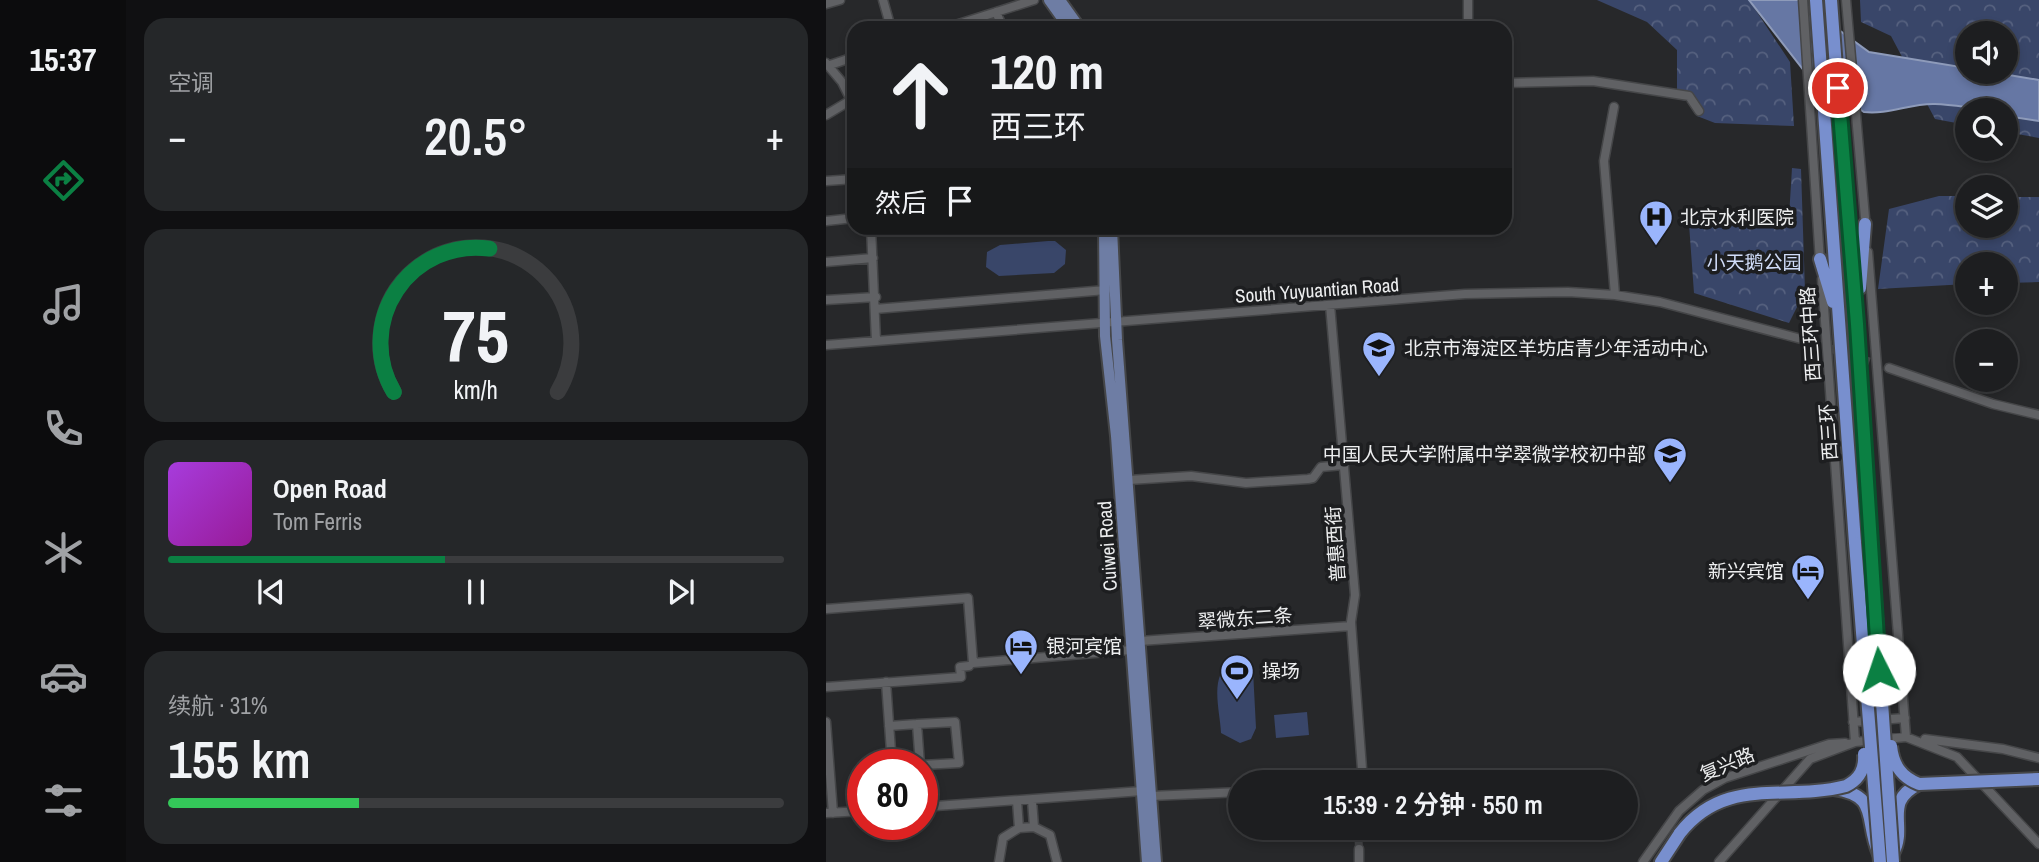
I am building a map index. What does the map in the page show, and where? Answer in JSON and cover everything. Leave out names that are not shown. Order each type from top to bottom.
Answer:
[{"type":"highway","name":"西三环","points":[[1816,2],[1869,723],[1886,858]]},
{"type":"highway","name":"西三环","points":[[1831,7],[1857,324],[1883,721]]},
{"type":"highway","points":[[1857,324],[1865,224]]},
{"type":"highway","points":[[1820,259],[1839,322]]},
{"type":"highway","points":[[1883,721],[1889,730],[1896,765],[1902,774],[1919,784]]},
{"type":"highway","points":[[1883,721],[1886,858]]},
{"type":"highway","points":[[1661,862],[1696,815],[1722,799],[1833,789],[1852,783],[1864,769],[1863,735],[1869,723]]},
{"type":"highway","points":[[1886,858],[1899,843],[1898,803],[1910,788],[1919,784],[2039,779]]},
{"type":"highway","points":[[1833,789],[1851,792],[1865,800],[1871,836],[1886,858]]},
{"type":"highway","points":[[1675,862],[1681,833]]},
{"type":"main road","points":[[1049,0],[1064,21]]},
{"type":"main road","points":[[1060,0],[1075,21]]},
{"type":"main road","name":"Cuiwei Road","points":[[1104,235],[1106,290],[1129,480],[1140,641],[1147,862]]},
{"type":"main road","name":"Cuiwei Road","points":[[1112,235],[1111,322],[1131,650],[1156,862]]},
{"type":"street","points":[[826,4],[840,0]]},
{"type":"street","points":[[883,0],[889,21]]},
{"type":"street","points":[[968,21],[1034,0]]},
{"type":"street","points":[[1468,0],[1468,21]]},
{"type":"street","name":"西三环中路","points":[[1803,0],[1854,742]]},
{"type":"street","points":[[1846,0],[1906,737]]},
{"type":"street","points":[[996,12],[1000,21]]},
{"type":"street","points":[[847,59],[828,64],[847,95]]},
{"type":"street","points":[[1512,83],[1593,81],[1620,84],[1689,96],[1699,111]]},
{"type":"street","points":[[826,115],[847,105]]},
{"type":"street","points":[[1614,107],[1604,161],[1615,295]]},
{"type":"street","points":[[826,181],[847,180]]},
{"type":"street","points":[[826,220],[847,218]]},
{"type":"street","points":[[871,235],[876,341]]},
{"type":"street","points":[[826,262],[873,258]]},
{"type":"street","points":[[875,309],[1106,290]]},
{"type":"street","name":"South Yuyuantian Road","points":[[826,345],[1465,294],[1568,292],[1660,302],[1805,340]]},
{"type":"street","points":[[826,300],[876,297]]},
{"type":"street","name":"普惠西街","points":[[1330,305],[1355,594],[1352,626],[1362,770]]},
{"type":"street","points":[[1889,368],[1993,404],[2039,415]]},
{"type":"street","points":[[1129,480],[1191,476],[1246,483],[1308,479],[1313,478],[1321,467],[1343,465]]},
{"type":"street","points":[[826,609],[968,598],[973,663],[1131,650]]},
{"type":"street","name":"翠微东二条","points":[[1140,641],[1352,626]]},
{"type":"street","points":[[826,687],[961,677],[960,667],[969,666]]},
{"type":"street","points":[[886,682],[891,749]]},
{"type":"street","points":[[1850,687],[1901,682]]},
{"type":"street","points":[[1853,722],[1905,718]]},
{"type":"street","points":[[826,722],[830,813]]},
{"type":"street","points":[[889,726],[955,722],[959,763],[938,764]]},
{"type":"street","points":[[917,724],[919,749]]},
{"type":"street","points":[[1906,737],[1957,757],[2039,844]]},
{"type":"street","points":[[1719,862],[1801,766],[1820,754],[1854,742],[1906,737],[2003,749],[2039,758]]},
{"type":"street","name":"复兴路","points":[[1643,862],[1679,811],[1714,783],[1829,744],[1854,742]]},
{"type":"street","points":[[938,806],[1146,794],[1228,792]]},
{"type":"street","points":[[1032,800],[1034,827]]},
{"type":"street","points":[[1017,801],[1019,828]]},
{"type":"street","points":[[999,862],[1003,838],[1019,828],[1034,827],[1050,835],[1057,862]]},
{"type":"street","points":[[1359,849],[1359,862]]},
{"type":"green space","points":[[1597,0],[1749,0],[1790,62],[1794,126],[1715,123],[1697,116],[1691,102],[1677,99],[1677,50],[1647,22]]},
{"type":"green space","points":[[1860,0],[2039,0],[2039,138],[2018,134],[2018,98],[1955,98],[1955,123],[1935,119],[1891,36],[1861,22]]},
{"type":"green space","name":"小天鹅公园","points":[[1792,168],[1801,169],[1805,291],[1789,323],[1694,293],[1688,210],[1789,217]]},
{"type":"green space","points":[[1939,196],[1955,196],[1955,238],[2018,238],[2018,197],[2039,197],[2039,282],[2018,283],[2018,252],[1955,252],[1955,285],[1878,289],[1889,209]]},
{"type":"green space","points":[[1055,241],[1066,250],[1065,264],[1054,273],[999,276],[986,267],[987,252],[1000,245]]},
{"type":"green space","name":"操场","points":[[1233,662],[1242,662],[1253,670],[1256,728],[1251,739],[1240,743],[1221,733],[1217,693],[1220,674]]},
{"type":"green space","points":[[1307,712],[1309,735],[1276,738],[1274,715]]},
{"type":"shaded area","points":[[1749,0],[1798,0],[1869,52],[1955,66],[1955,84],[2018,84],[2018,76],[2039,80],[2039,121],[2018,118],[2018,98],[1955,98],[1955,106],[1917,105],[1882,112],[1864,112],[1805,72]]},
{"type":"tunnel","points":[[1805,340],[1889,368]]},
{"type":"tunnel","points":[[1359,840],[1359,849]]},
{"type":"place","name":"北京水利医院","points":[[1656,247]]},
{"type":"place","name":"北京市海淀区羊坊店青少年活动中心","points":[[1379,378]]},
{"type":"place","name":"中国人民大学附属中学翠微学校初中部","points":[[1670,484]]},
{"type":"place","name":"新兴宾馆","points":[[1808,601]]},
{"type":"place","name":"银河宾馆","points":[[1021,676]]},
{"type":"place","name":"操场","points":[[1237,701]]},
{"type":"route","points":[[1838,88],[1857,324],[1879,670]]}]
